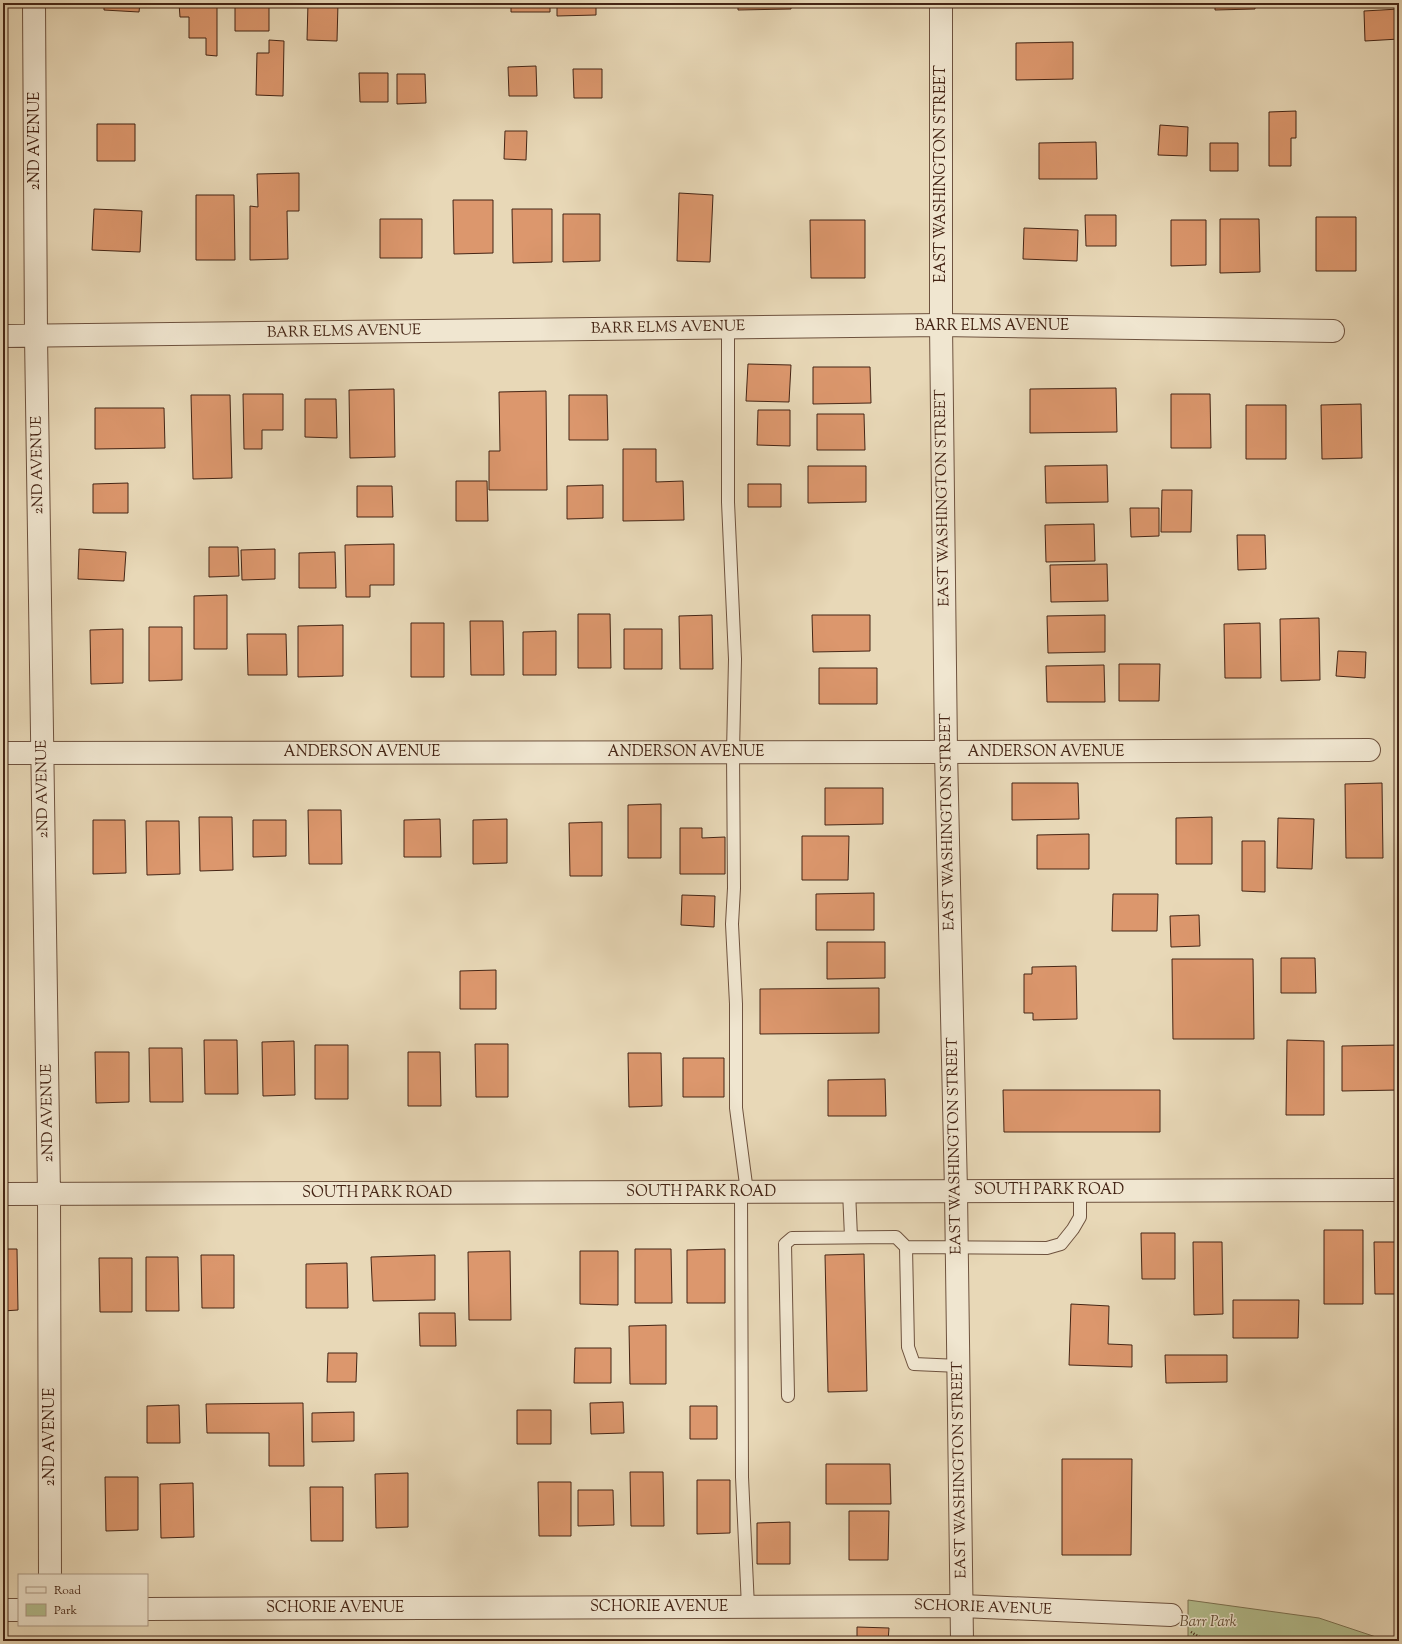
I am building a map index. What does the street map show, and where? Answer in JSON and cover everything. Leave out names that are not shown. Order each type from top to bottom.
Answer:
[{"type":"street","name":"2ND AVENUE","points":[[34,3],[36,336],[49,1195],[50,1574]]},
{"type":"street","name":"EAST WASHINGTON STREET","points":[[941,3],[941,325],[946,752],[956,1190],[962,1641]]},
{"type":"street","name":"BARR ELMS AVENUE","points":[[3,336],[941,325],[1333,331]]},
{"type":"street","name":"ANDERSON AVENUE","points":[[3,752],[946,752],[1369,750]]},
{"type":"street","name":"SOUTH PARK ROAD","points":[[3,1194],[956,1190],[1399,1190]]},
{"type":"street","name":"SCHORIE AVENUE","points":[[148,1609],[962,1606],[1171,1615]]},
{"type":"street","points":[[3,1610],[18,1610]]},
{"type":"lane","points":[[728,328],[728,502],[735,659],[733,752],[734,888],[732,924],[736,1004],[736,1108],[744,1192],[742,1476],[748,1607]]},
{"type":"lane","points":[[906,1247],[1047,1248],[1061,1244],[1080,1217],[1080,1190]]},
{"type":"lane","points":[[849,1191],[851,1237]]},
{"type":"lane","points":[[788,1396],[785,1244],[792,1238],[896,1237],[906,1247],[908,1347],[914,1364],[959,1366]]},
{"type":"green space","name":"Barr Park","points":[[1188,1600],[1319,1618],[1388,1641],[1188,1641]]},
{"type":"building","points":[[104,3],[140,3],[139,12],[104,10]]},
{"type":"building","points":[[179,3],[217,3],[217,56],[206,55],[206,38],[189,38],[189,17],[180,17]]},
{"type":"building","points":[[235,3],[269,3],[269,31],[235,31]]},
{"type":"building","points":[[308,3],[338,3],[337,41],[307,40]]},
{"type":"building","points":[[406,3],[446,3],[446,7],[406,7]]},
{"type":"building","points":[[511,3],[550,3],[550,12],[511,12]]},
{"type":"building","points":[[557,3],[596,3],[596,15],[557,16]]},
{"type":"building","points":[[738,3],[791,3],[791,9],[738,10]]},
{"type":"building","points":[[863,3],[863,4],[799,4]]},
{"type":"building","points":[[1215,3],[1255,3],[1255,9],[1215,10]]},
{"type":"building","points":[[1399,9],[1399,39],[1365,41],[1364,11]]},
{"type":"building","points":[[269,40],[284,41],[283,96],[256,95],[257,53],[269,53]]},
{"type":"building","points":[[1073,42],[1073,79],[1016,80],[1016,43]]},
{"type":"building","points":[[536,66],[537,96],[509,96],[508,67]]},
{"type":"building","points":[[573,69],[602,69],[602,98],[574,98]]},
{"type":"building","points":[[359,73],[388,73],[388,102],[360,102]]},
{"type":"building","points":[[397,74],[425,74],[426,103],[397,104]]},
{"type":"building","points":[[1296,111],[1296,138],[1291,138],[1291,166],[1269,166],[1269,112]]},
{"type":"building","points":[[97,124],[135,124],[135,161],[97,161]]},
{"type":"building","points":[[1160,125],[1188,127],[1187,156],[1158,155]]},
{"type":"building","points":[[505,131],[527,131],[526,160],[504,159]]},
{"type":"building","points":[[1096,142],[1097,179],[1039,179],[1039,143]]},
{"type":"building","points":[[1210,143],[1238,143],[1238,171],[1210,171]]},
{"type":"building","points":[[299,173],[299,211],[287,211],[288,259],[250,260],[250,206],[258,207],[257,174]]},
{"type":"building","points":[[679,193],[713,195],[710,262],[677,261]]},
{"type":"building","points":[[196,195],[234,195],[235,260],[196,260]]},
{"type":"building","points":[[453,200],[493,200],[493,253],[454,254]]},
{"type":"building","points":[[94,209],[142,211],[140,252],[92,250]]},
{"type":"building","points":[[512,209],[552,209],[552,262],[513,263]]},
{"type":"building","points":[[563,214],[600,214],[600,261],[563,262]]},
{"type":"building","points":[[1085,215],[1116,215],[1116,246],[1086,246]]},
{"type":"building","points":[[1316,217],[1356,217],[1356,271],[1316,271]]},
{"type":"building","points":[[380,219],[422,219],[422,258],[380,258]]},
{"type":"building","points":[[1220,219],[1259,219],[1260,272],[1220,273]]},
{"type":"building","points":[[810,220],[865,220],[865,278],[811,278]]},
{"type":"building","points":[[1171,220],[1206,220],[1206,265],[1171,266]]},
{"type":"building","points":[[1024,228],[1078,230],[1077,261],[1023,259]]},
{"type":"building","points":[[748,364],[791,365],[789,402],[746,401]]},
{"type":"building","points":[[813,367],[870,367],[871,403],[813,404]]},
{"type":"building","points":[[1116,388],[1117,432],[1030,433],[1030,389]]},
{"type":"building","points":[[394,389],[395,457],[350,458],[349,390]]},
{"type":"building","points":[[546,391],[547,490],[489,490],[489,451],[500,451],[499,392]]},
{"type":"building","points":[[243,394],[283,394],[283,430],[262,430],[262,449],[244,449]]},
{"type":"building","points":[[1171,394],[1210,394],[1211,448],[1171,448]]},
{"type":"building","points":[[191,395],[230,395],[232,478],[193,479]]},
{"type":"building","points":[[569,395],[607,395],[608,440],[569,440]]},
{"type":"building","points":[[305,399],[336,399],[337,438],[305,437]]},
{"type":"building","points":[[1361,404],[1362,458],[1322,459],[1321,405]]},
{"type":"building","points":[[1246,405],[1286,405],[1286,459],[1246,459]]},
{"type":"building","points":[[95,408],[164,408],[165,448],[95,449]]},
{"type":"building","points":[[758,410],[790,410],[790,446],[757,445]]},
{"type":"building","points":[[817,414],[864,414],[865,450],[817,450]]},
{"type":"building","points":[[623,449],[656,449],[656,482],[683,481],[684,520],[623,521]]},
{"type":"building","points":[[1107,465],[1108,502],[1046,503],[1045,466]]},
{"type":"building","points":[[808,466],[866,466],[866,502],[808,503]]},
{"type":"building","points":[[456,481],[487,481],[488,521],[456,521]]},
{"type":"building","points":[[128,483],[128,513],[93,513],[93,484]]},
{"type":"building","points":[[748,484],[781,484],[781,507],[748,507]]},
{"type":"building","points":[[603,485],[603,518],[567,519],[567,486]]},
{"type":"building","points":[[357,486],[392,486],[393,517],[357,517]]},
{"type":"building","points":[[1162,490],[1192,490],[1191,532],[1161,532]]},
{"type":"building","points":[[1130,508],[1159,508],[1159,536],[1131,537]]},
{"type":"building","points":[[1094,524],[1095,561],[1046,562],[1045,525]]},
{"type":"building","points":[[1237,535],[1265,535],[1266,569],[1238,570]]},
{"type":"building","points":[[394,544],[394,585],[370,585],[370,597],[346,597],[345,545]]},
{"type":"building","points":[[209,547],[238,547],[239,576],[209,577]]},
{"type":"building","points":[[79,549],[126,552],[124,581],[78,579]]},
{"type":"building","points":[[275,549],[275,579],[242,580],[241,550]]},
{"type":"building","points":[[335,552],[336,588],[299,588],[299,553]]},
{"type":"building","points":[[1107,564],[1108,601],[1051,602],[1050,565]]},
{"type":"building","points":[[227,595],[227,649],[194,649],[194,596]]},
{"type":"building","points":[[578,614],[610,614],[611,668],[578,668]]},
{"type":"building","points":[[712,615],[713,669],[680,669],[679,616]]},
{"type":"building","points":[[812,615],[870,615],[870,651],[813,652]]},
{"type":"building","points":[[1105,615],[1105,652],[1048,653],[1047,616]]},
{"type":"building","points":[[1319,618],[1320,680],[1281,681],[1280,619]]},
{"type":"building","points":[[470,621],[503,621],[504,675],[471,675]]},
{"type":"building","points":[[411,623],[444,623],[444,677],[411,677]]},
{"type":"building","points":[[1260,623],[1261,678],[1225,678],[1224,624]]},
{"type":"building","points":[[343,625],[343,676],[298,677],[298,626]]},
{"type":"building","points":[[149,627],[182,627],[182,680],[149,681]]},
{"type":"building","points":[[123,629],[123,683],[91,684],[90,630]]},
{"type":"building","points":[[624,629],[662,629],[662,669],[624,669]]},
{"type":"building","points":[[556,631],[556,675],[523,675],[523,632]]},
{"type":"building","points":[[247,634],[286,634],[287,675],[248,675]]},
{"type":"building","points":[[1338,651],[1366,652],[1365,678],[1336,676]]},
{"type":"building","points":[[1119,664],[1160,664],[1159,701],[1119,701]]},
{"type":"building","points":[[1104,665],[1105,702],[1047,702],[1046,666]]},
{"type":"building","points":[[819,668],[877,668],[877,704],[819,704]]},
{"type":"building","points":[[1012,783],[1078,783],[1079,819],[1012,820]]},
{"type":"building","points":[[1382,783],[1383,858],[1346,858],[1345,784]]},
{"type":"building","points":[[825,788],[883,788],[883,824],[825,825]]},
{"type":"building","points":[[661,804],[661,858],[628,858],[628,805]]},
{"type":"building","points":[[308,810],[341,810],[342,864],[309,864]]},
{"type":"building","points":[[199,817],[232,817],[233,870],[200,871]]},
{"type":"building","points":[[1212,817],[1212,864],[1176,864],[1176,818]]},
{"type":"building","points":[[1278,818],[1314,819],[1312,869],[1277,868]]},
{"type":"building","points":[[440,819],[441,857],[404,857],[404,820]]},
{"type":"building","points":[[507,819],[507,863],[473,864],[473,820]]},
{"type":"building","points":[[93,820],[125,820],[126,873],[93,874]]},
{"type":"building","points":[[253,820],[286,820],[286,856],[253,857]]},
{"type":"building","points":[[3,821],[5,902],[3,902]]},
{"type":"building","points":[[146,821],[179,821],[180,874],[147,875]]},
{"type":"building","points":[[602,822],[602,876],[570,876],[569,823]]},
{"type":"building","points":[[680,828],[702,828],[702,838],[725,837],[725,874],[680,874]]},
{"type":"building","points":[[1089,834],[1089,869],[1037,869],[1037,835]]},
{"type":"building","points":[[802,836],[849,836],[848,880],[802,880]]},
{"type":"building","points":[[1242,841],[1265,841],[1265,892],[1242,891]]},
{"type":"building","points":[[874,893],[874,930],[816,930],[816,894]]},
{"type":"building","points":[[1113,894],[1158,894],[1157,931],[1112,931]]},
{"type":"building","points":[[682,895],[715,896],[714,927],[681,925]]},
{"type":"building","points":[[1199,915],[1200,946],[1171,947],[1170,916]]},
{"type":"building","points":[[827,942],[885,942],[885,978],[827,979]]},
{"type":"building","points":[[1281,958],[1315,958],[1316,993],[1281,993]]},
{"type":"building","points":[[1172,959],[1253,959],[1254,1039],[1173,1039]]},
{"type":"building","points":[[1076,966],[1077,1019],[1033,1020],[1033,1013],[1024,1013],[1024,974],[1032,974],[1032,967]]},
{"type":"building","points":[[496,970],[496,1009],[460,1009],[460,971]]},
{"type":"building","points":[[879,988],[879,1033],[760,1034],[760,989]]},
{"type":"building","points":[[204,1040],[237,1040],[238,1094],[205,1094]]},
{"type":"building","points":[[1287,1040],[1324,1041],[1324,1115],[1286,1115]]},
{"type":"building","points":[[294,1041],[295,1095],[263,1096],[262,1042]]},
{"type":"building","points":[[475,1044],[508,1044],[508,1097],[476,1097]]},
{"type":"building","points":[[315,1045],[348,1045],[348,1099],[315,1099]]},
{"type":"building","points":[[1399,1045],[1399,1090],[1342,1091],[1342,1046]]},
{"type":"building","points":[[149,1048],[182,1048],[183,1102],[150,1102]]},
{"type":"building","points":[[95,1052],[129,1052],[129,1102],[96,1103]]},
{"type":"building","points":[[408,1052],[440,1052],[441,1106],[408,1106]]},
{"type":"building","points":[[628,1053],[661,1053],[662,1106],[629,1107]]},
{"type":"building","points":[[683,1058],[724,1058],[724,1097],[683,1097]]},
{"type":"building","points":[[885,1079],[886,1116],[828,1116],[828,1080]]},
{"type":"building","points":[[1003,1090],[1160,1090],[1160,1132],[1004,1132]]},
{"type":"building","points":[[1324,1230],[1363,1230],[1363,1304],[1324,1304]]},
{"type":"building","points":[[1141,1233],[1175,1233],[1175,1279],[1142,1279]]},
{"type":"building","points":[[1193,1242],[1222,1242],[1223,1314],[1194,1315]]},
{"type":"building","points":[[1374,1242],[1399,1242],[1399,1294],[1375,1294]]},
{"type":"building","points":[[3,1249],[17,1249],[18,1310],[3,1311]]},
{"type":"building","points":[[635,1249],[671,1249],[672,1303],[635,1303]]},
{"type":"building","points":[[725,1249],[725,1303],[687,1303],[687,1250]]},
{"type":"building","points":[[510,1251],[511,1320],[469,1320],[468,1252]]},
{"type":"building","points":[[580,1251],[618,1251],[618,1305],[580,1304]]},
{"type":"building","points":[[864,1254],[867,1391],[828,1392],[825,1255]]},
{"type":"building","points":[[201,1255],[234,1255],[234,1308],[202,1308]]},
{"type":"building","points":[[435,1255],[435,1300],[373,1301],[371,1257]]},
{"type":"building","points":[[146,1257],[178,1257],[179,1311],[146,1311]]},
{"type":"building","points":[[99,1258],[132,1258],[132,1312],[100,1312]]},
{"type":"building","points":[[347,1263],[348,1308],[306,1308],[306,1264]]},
{"type":"building","points":[[1233,1300],[1299,1300],[1298,1338],[1233,1338]]},
{"type":"building","points":[[1071,1304],[1109,1306],[1108,1344],[1132,1345],[1132,1367],[1069,1365]]},
{"type":"building","points":[[419,1313],[455,1313],[456,1346],[420,1346]]},
{"type":"building","points":[[666,1325],[666,1384],[630,1384],[629,1326]]},
{"type":"building","points":[[575,1348],[611,1348],[611,1383],[574,1383]]},
{"type":"building","points":[[328,1353],[357,1353],[356,1382],[327,1382]]},
{"type":"building","points":[[1165,1355],[1227,1355],[1227,1382],[1166,1383]]},
{"type":"building","points":[[3,1362],[7,1362],[6,1386],[3,1386]]},
{"type":"building","points":[[623,1402],[624,1433],[591,1434],[590,1403]]},
{"type":"building","points":[[303,1403],[304,1466],[269,1466],[269,1433],[207,1433],[206,1404]]},
{"type":"building","points":[[179,1405],[180,1443],[147,1443],[147,1406]]},
{"type":"building","points":[[690,1406],[717,1406],[717,1439],[690,1439]]},
{"type":"building","points":[[517,1410],[551,1410],[551,1444],[517,1444]]},
{"type":"building","points":[[354,1412],[354,1441],[312,1442],[312,1413]]},
{"type":"building","points":[[1062,1459],[1132,1459],[1131,1555],[1062,1555]]},
{"type":"building","points":[[826,1464],[890,1464],[891,1504],[826,1504]]},
{"type":"building","points":[[630,1472],[663,1472],[664,1526],[631,1526]]},
{"type":"building","points":[[408,1473],[408,1527],[376,1528],[375,1474]]},
{"type":"building","points":[[105,1477],[138,1477],[138,1530],[106,1531]]},
{"type":"building","points":[[697,1480],[730,1480],[730,1533],[697,1534]]},
{"type":"building","points":[[538,1482],[571,1482],[571,1536],[539,1536]]},
{"type":"building","points":[[193,1483],[194,1537],[161,1538],[160,1484]]},
{"type":"building","points":[[310,1487],[343,1487],[343,1541],[311,1541]]},
{"type":"building","points":[[578,1490],[613,1490],[614,1525],[578,1526]]},
{"type":"building","points":[[849,1511],[889,1511],[888,1560],[849,1560]]},
{"type":"building","points":[[790,1522],[790,1564],[757,1564],[757,1523]]},
{"type":"building","points":[[857,1627],[889,1628],[888,1641],[857,1641]]},
{"type":"building","points":[[789,1637],[789,1641],[760,1641],[760,1638]]}]
